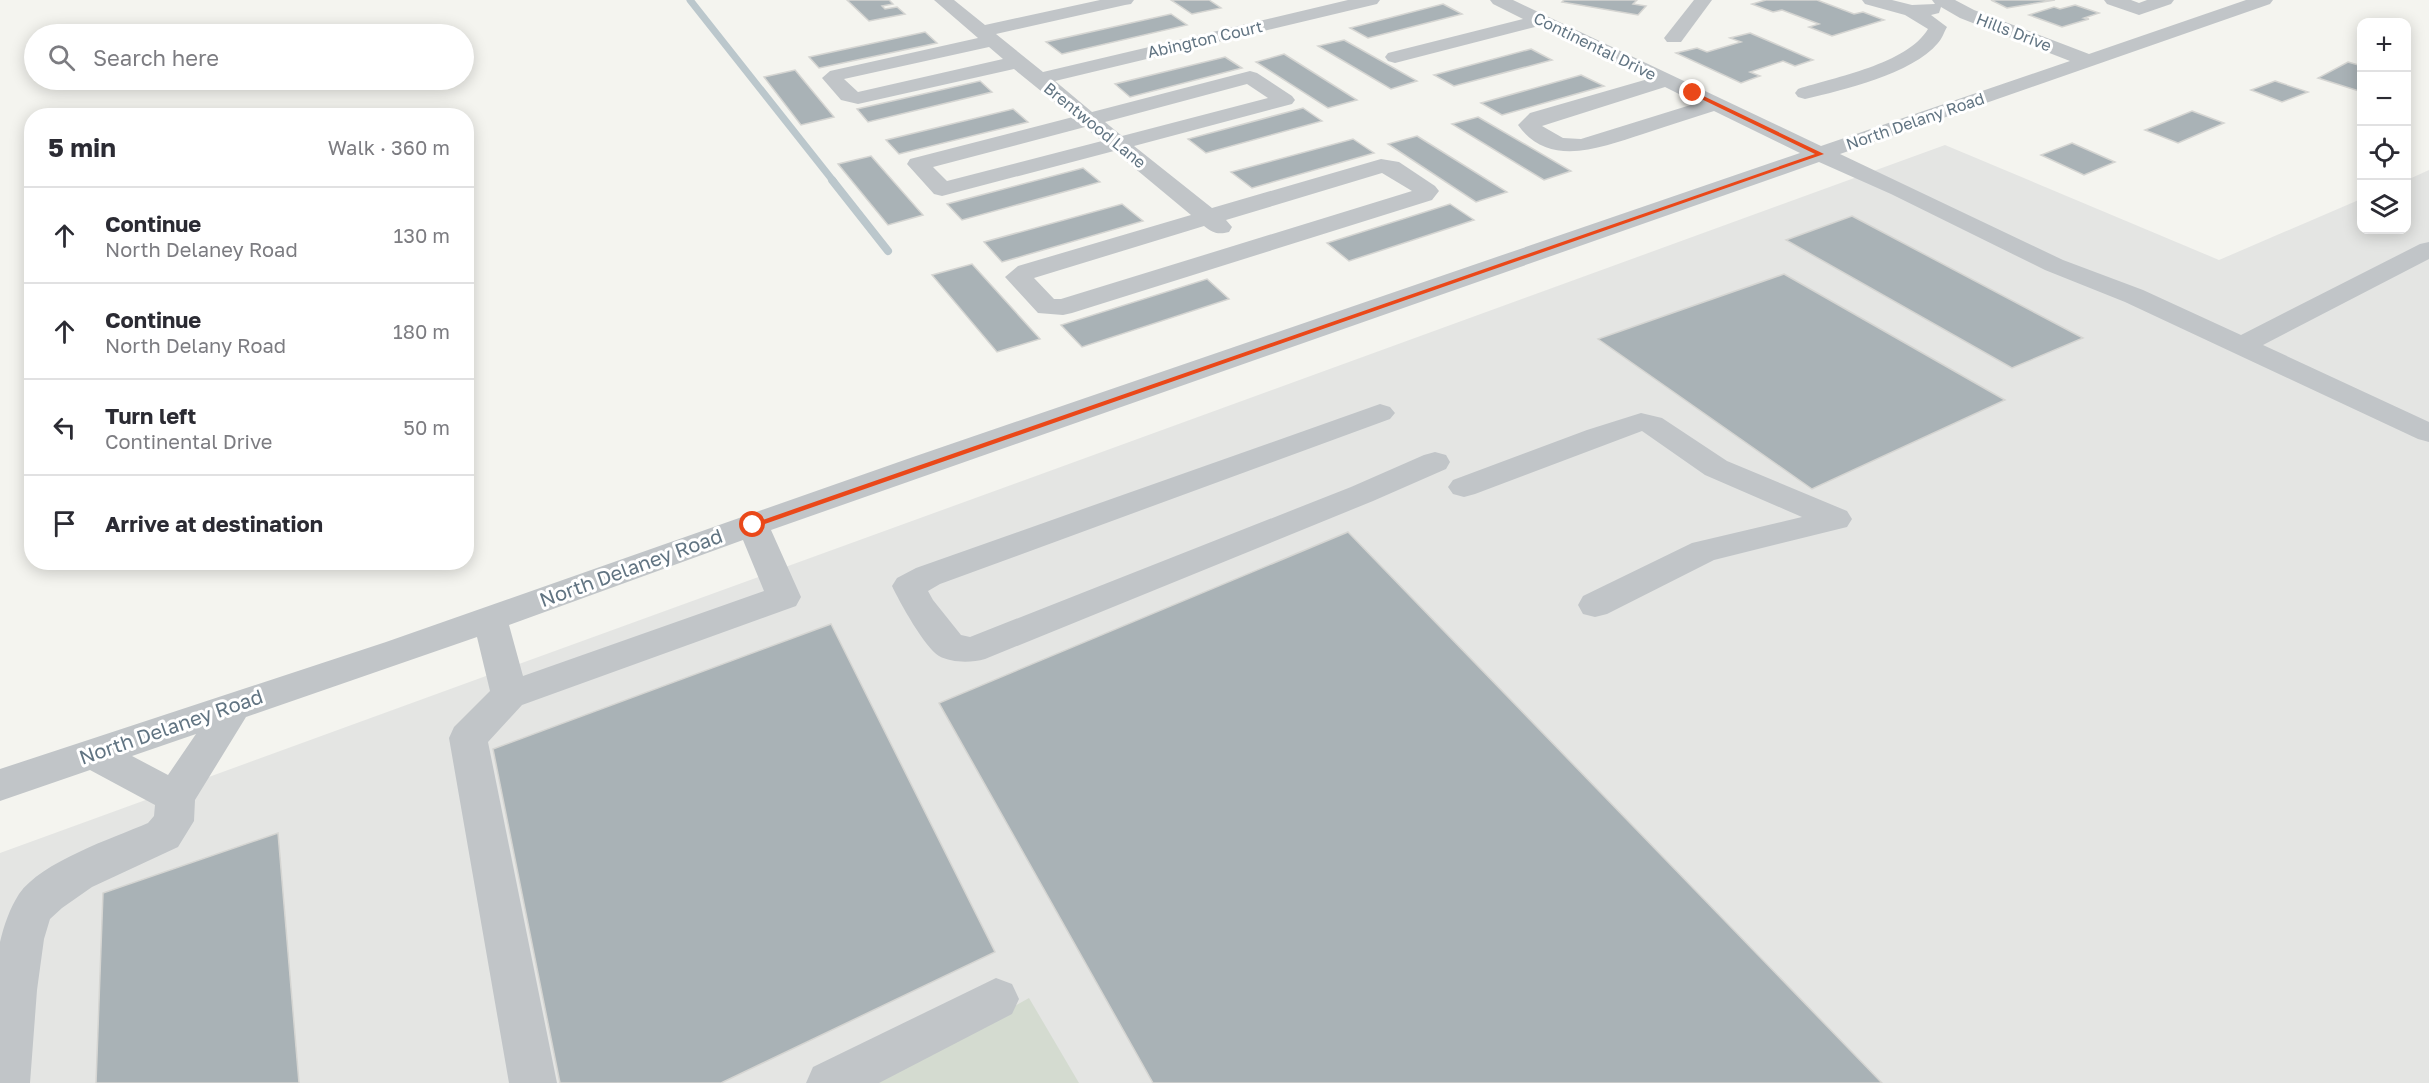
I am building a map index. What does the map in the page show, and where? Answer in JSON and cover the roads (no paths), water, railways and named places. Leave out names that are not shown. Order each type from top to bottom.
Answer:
[{"type":"street","name":"Brentwood Lane","points":[[943,0],[1247,249]]},
{"type":"street","points":[[1017,62],[858,98],[848,96],[832,78],[1125,0]]},
{"type":"street","name":"Abington Court","points":[[1038,79],[1371,0]]},
{"type":"street","name":"Continental Drive","points":[[1499,0],[1820,154],[1869,173],[2047,261],[2101,285],[2134,296],[2429,433]]},
{"type":"street","points":[[1674,38],[1703,0]]},
{"type":"street","points":[[1805,93],[1902,62],[1935,36],[1938,27],[1912,11],[1871,0]]},
{"type":"street","points":[[2113,0],[2139,9],[2160,2],[2206,20]]},
{"type":"street","name":"North Delany Road","points":[[1294,336],[2264,0]]},
{"type":"street","points":[[1912,11],[1948,4]]},
{"type":"street","name":"Hills Drive","points":[[1948,4],[2089,61]]},
{"type":"street","points":[[1395,57],[1541,20]]},
{"type":"street","points":[[1250,77],[1285,100],[1117,143],[942,189],[918,164],[1250,77]]},
{"type":"street","points":[[1667,80],[1538,118],[1529,125],[1535,132],[1557,143],[1574,146],[1588,144],[1716,104]]},
{"type":"street","points":[[1381,166],[1391,167],[1427,191],[1424,195],[1247,249],[1063,307],[1047,307],[1018,277],[1027,271],[1381,166]]},
{"type":"street","points":[[2241,346],[2429,249]]},
{"type":"street","name":"North Delaney Road","points":[[0,785],[490,618],[1294,336]]},
{"type":"street","points":[[1380,413],[928,576],[909,586],[918,606],[950,646],[972,650],[1362,494],[1435,462]]},
{"type":"street","points":[[1464,487],[1641,422],[1651,424],[1716,468],[1836,519],[1704,550],[1595,605]]},
{"type":"street","points":[[534,1083],[468,738],[509,694],[784,597],[753,525]]},
{"type":"street","points":[[490,618],[509,694]]},
{"type":"street","points":[[6,1083],[20,950],[33,908],[70,878],[164,835],[174,821],[175,797],[233,706]]},
{"type":"street","points":[[94,754],[175,797]]},
{"type":"street","points":[[830,1083],[996,999]]},
{"type":"waterway","points":[[690,0],[834,182]]},
{"type":"waterway","points":[[832,180],[888,251]]}]
